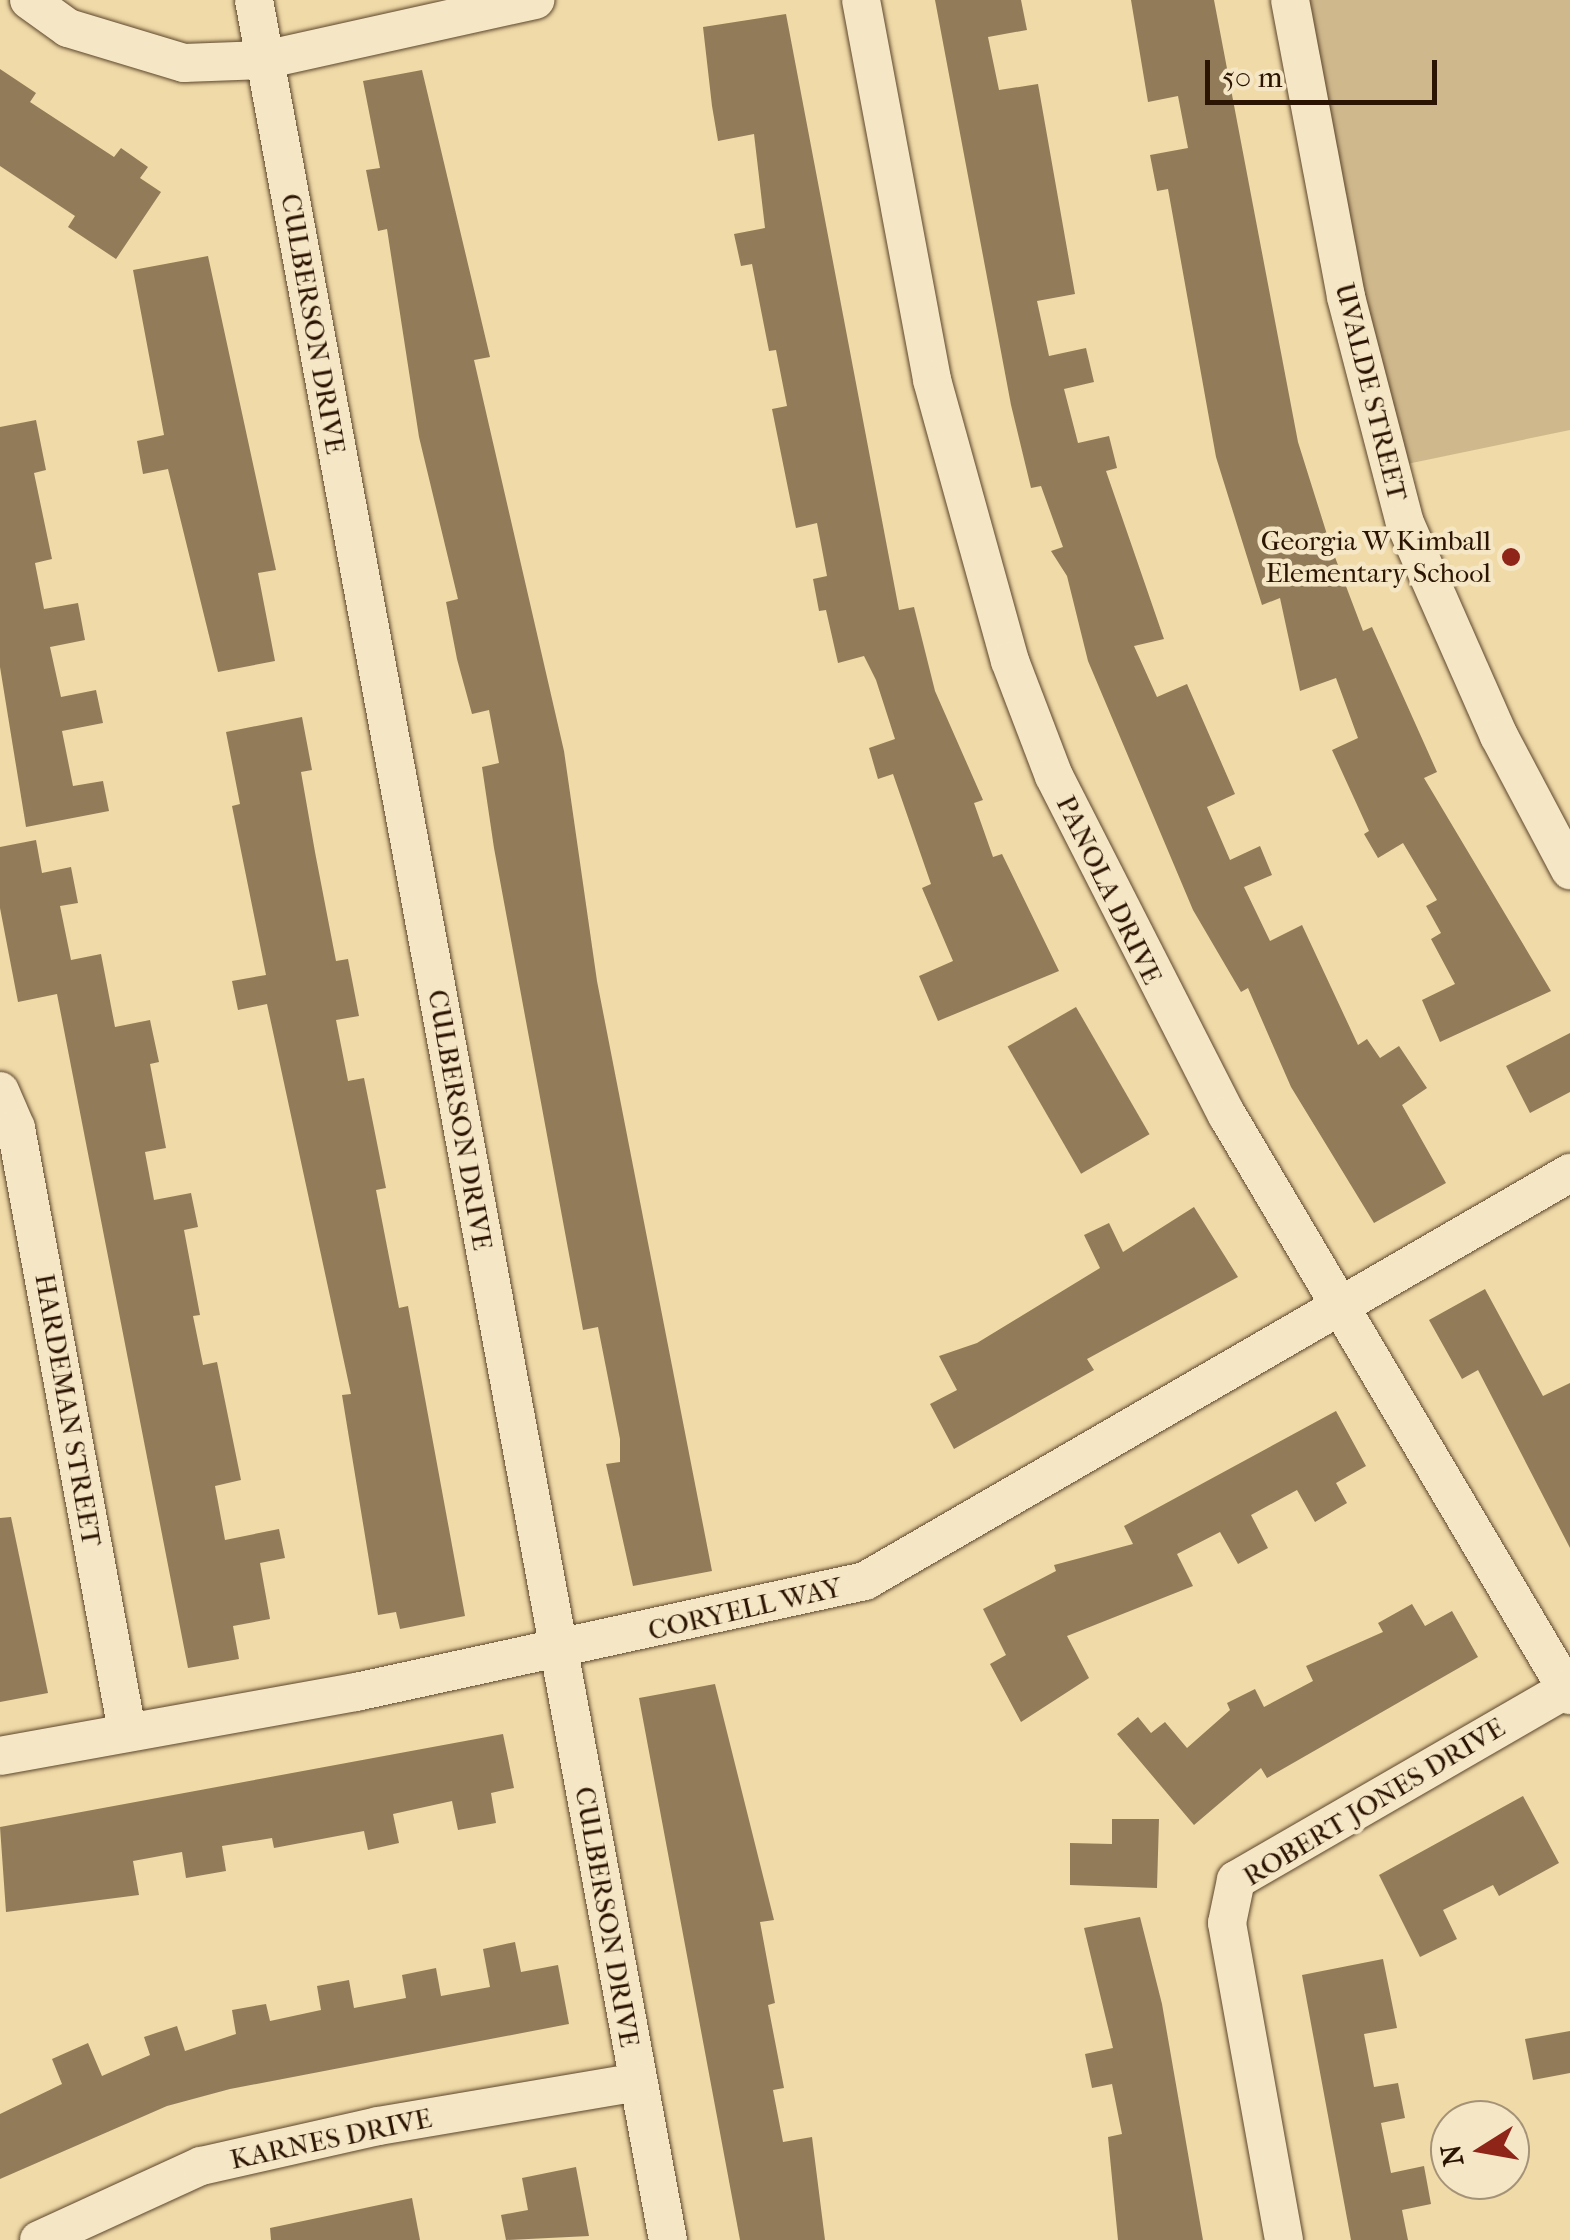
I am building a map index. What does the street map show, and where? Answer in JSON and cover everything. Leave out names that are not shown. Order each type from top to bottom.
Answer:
[{"type":"street","points":[[29,0],[68,28],[184,64],[264,60],[535,0]]},
{"type":"street","name":"CULBERSON DRIVE","points":[[254,0],[668,2240]]},
{"type":"street","name":"PANOLA DRIVE","points":[[861,0],[932,380],[1010,661],[1157,990],[1334,1306],[1568,1692]]},
{"type":"street","name":"UVALDE STREET","points":[[1290,0],[1346,296],[1405,523],[1498,736],[1570,870]]},
{"type":"street","name":"HARDEMAN STREET","points":[[0,1091],[16,1128],[127,1731]]},
{"type":"street","name":"CORYELL WAY","points":[[0,1756],[558,1649],[865,1581],[1334,1306],[1570,1173]]},
{"type":"street","name":"ROBERT JONES DRIVE","points":[[1284,2240],[1227,1923],[1236,1880],[1568,1692]]},
{"type":"street","name":"KARNES DRIVE","points":[[38,2240],[201,2166],[378,2126],[637,2082]]},
{"type":"shaded area","points":[[1305,0],[1570,0],[1570,430],[1407,464],[1367,314]]},
{"type":"building","points":[[935,0],[1021,0],[1027,30],[988,37],[999,90],[1038,84],[1075,294],[1037,301],[1049,356],[1086,348],[1094,382],[1064,389],[1078,443],[1109,436],[1117,468],[1106,471],[1164,639],[1134,646],[1157,697],[1187,684],[1235,794],[1207,807],[1230,860],[1260,846],[1272,875],[1244,887],[1270,941],[1302,925],[1358,1045],[1367,1039],[1380,1058],[1399,1046],[1427,1088],[1402,1105],[1446,1183],[1374,1223],[1291,1087],[1248,988],[1241,992],[1193,910],[1088,661],[1067,576],[1051,551],[1063,547],[1041,486],[1031,488],[1011,405]]},
{"type":"building","points":[[1131,0],[1214,0],[1298,442],[1330,544],[1363,631],[1372,627],[1437,772],[1424,778],[1551,991],[1440,1042],[1422,1000],[1455,984],[1431,939],[1441,933],[1426,906],[1437,900],[1403,843],[1378,858],[1364,834],[1369,831],[1332,750],[1358,738],[1336,678],[1300,691],[1280,598],[1262,605],[1216,457],[1168,189],[1157,191],[1150,155],[1188,148],[1178,96],[1148,102]]},
{"type":"building","points":[[786,14],[899,610],[914,607],[935,691],[983,800],[974,803],[993,857],[1002,854],[1059,971],[938,1021],[919,976],[953,961],[922,888],[931,884],[893,774],[878,779],[869,748],[895,739],[876,680],[864,656],[838,663],[826,610],[819,611],[813,579],[827,576],[817,523],[796,528],[772,409],[787,406],[776,350],[769,351],[752,264],[741,266],[734,234],[765,228],[754,134],[718,141],[712,106],[703,27]]},
{"type":"building","points":[[0,69],[36,93],[30,102],[114,157],[121,148],[148,167],[140,178],[161,192],[116,259],[68,227],[75,216],[0,166]]},
{"type":"building","points":[[422,70],[490,357],[474,360],[564,751],[597,981],[712,1571],[633,1586],[606,1464],[620,1462],[620,1439],[598,1327],[583,1330],[494,848],[482,767],[499,763],[489,710],[472,714],[457,659],[446,602],[458,599],[419,437],[387,229],[378,231],[366,170],[380,168],[363,81]]},
{"type":"building","points":[[208,256],[276,570],[258,573],[275,661],[218,672],[168,469],[143,474],[137,441],[164,435],[133,270]]},
{"type":"building","points":[[36,420],[46,470],[34,473],[52,559],[35,563],[44,609],[78,603],[85,640],[50,647],[61,697],[96,690],[103,723],[62,731],[73,786],[103,781],[109,811],[26,827],[0,667],[0,427]]},
{"type":"building","points":[[302,717],[312,770],[301,772],[315,852],[336,961],[348,959],[359,1016],[336,1020],[348,1081],[364,1078],[386,1188],[376,1190],[399,1308],[408,1306],[465,1616],[400,1629],[396,1612],[378,1615],[342,1395],[351,1394],[267,1004],[238,1010],[232,981],[266,975],[232,806],[240,804],[226,732]]},
{"type":"building","points":[[36,840],[42,873],[71,867],[78,903],[60,906],[71,960],[101,954],[115,1027],[150,1020],[159,1062],[150,1064],[166,1148],[145,1152],[154,1200],[191,1193],[198,1227],[184,1230],[200,1315],[193,1316],[203,1365],[217,1362],[241,1480],[215,1486],[225,1540],[279,1529],[285,1558],[260,1563],[270,1619],[233,1626],[239,1659],[188,1668],[57,994],[18,1002],[0,908],[0,847]]},
{"type":"building","points":[[1076,1007],[1150,1134],[1081,1174],[1008,1046]]},
{"type":"building","points":[[1570,1033],[1570,1092],[1530,1113],[1506,1066]]},
{"type":"building","points":[[1194,1207],[1238,1277],[1087,1359],[1094,1370],[954,1449],[930,1404],[957,1390],[939,1356],[977,1343],[1100,1268],[1084,1235],[1109,1223],[1123,1252]]},
{"type":"building","points":[[1485,1289],[1543,1396],[1570,1383],[1570,1548],[1478,1370],[1462,1379],[1429,1320]]},
{"type":"building","points":[[1336,1411],[1366,1466],[1336,1483],[1347,1503],[1315,1522],[1297,1490],[1251,1515],[1268,1548],[1238,1564],[1220,1532],[1177,1554],[1193,1586],[1067,1636],[1089,1678],[1021,1722],[990,1664],[1006,1655],[983,1609],[1056,1571],[1054,1565],[1133,1544],[1124,1526]]},
{"type":"building","points":[[11,1517],[48,1693],[0,1702],[0,1518]]},
{"type":"building","points":[[1412,1604],[1425,1626],[1452,1611],[1478,1657],[1267,1778],[1261,1768],[1194,1825],[1117,1734],[1138,1717],[1151,1733],[1165,1722],[1187,1748],[1230,1710],[1227,1703],[1255,1689],[1264,1707],[1313,1681],[1306,1666],[1383,1632],[1378,1623]]},
{"type":"building","points":[[715,1684],[774,1920],[760,1922],[775,2003],[768,2005],[784,2088],[773,2090],[783,2142],[812,2137],[825,2240],[740,2240],[639,1698]]},
{"type":"building","points":[[503,1734],[514,1788],[491,1793],[496,1823],[458,1830],[452,1801],[393,1814],[399,1843],[368,1850],[364,1831],[274,1848],[272,1838],[222,1846],[226,1871],[186,1878],[182,1852],[133,1861],[139,1895],[6,1912],[0,1827]]},
{"type":"building","points":[[1523,1796],[1559,1863],[1499,1896],[1493,1885],[1443,1910],[1457,1939],[1420,1957],[1379,1875]]},
{"type":"building","points":[[1112,1819],[1159,1819],[1157,1888],[1070,1885],[1070,1843],[1112,1844]]},
{"type":"building","points":[[1140,1917],[1162,2004],[1203,2240],[1118,2240],[1108,2137],[1122,2134],[1112,2084],[1092,2088],[1085,2054],[1113,2048],[1084,1928]]},
{"type":"building","points":[[515,1942],[521,1972],[558,1965],[569,2024],[230,2089],[167,2106],[0,2179],[0,2114],[62,2084],[52,2059],[88,2043],[102,2076],[150,2055],[144,2037],[177,2026],[185,2051],[236,2034],[232,2010],[266,2004],[270,2021],[321,2010],[317,1986],[349,1980],[354,2008],[406,1998],[402,1975],[436,1968],[441,1996],[490,1987],[483,1949]]},
{"type":"building","points":[[1383,1959],[1397,2028],[1364,2034],[1374,2087],[1398,2083],[1405,2118],[1381,2123],[1391,2173],[1424,2166],[1431,2204],[1402,2210],[1408,2240],[1351,2240],[1302,1975]]},
{"type":"building","points":[[1570,2031],[1570,2073],[1533,2080],[1525,2039]]},
{"type":"building","points":[[576,2167],[589,2236],[506,2240],[501,2215],[528,2210],[522,2178]]},
{"type":"building","points":[[412,2198],[420,2240],[271,2240],[270,2228]]},
{"type":"place","name":"Georgia W Kimball Elementary School","points":[[1511,557]]}]
